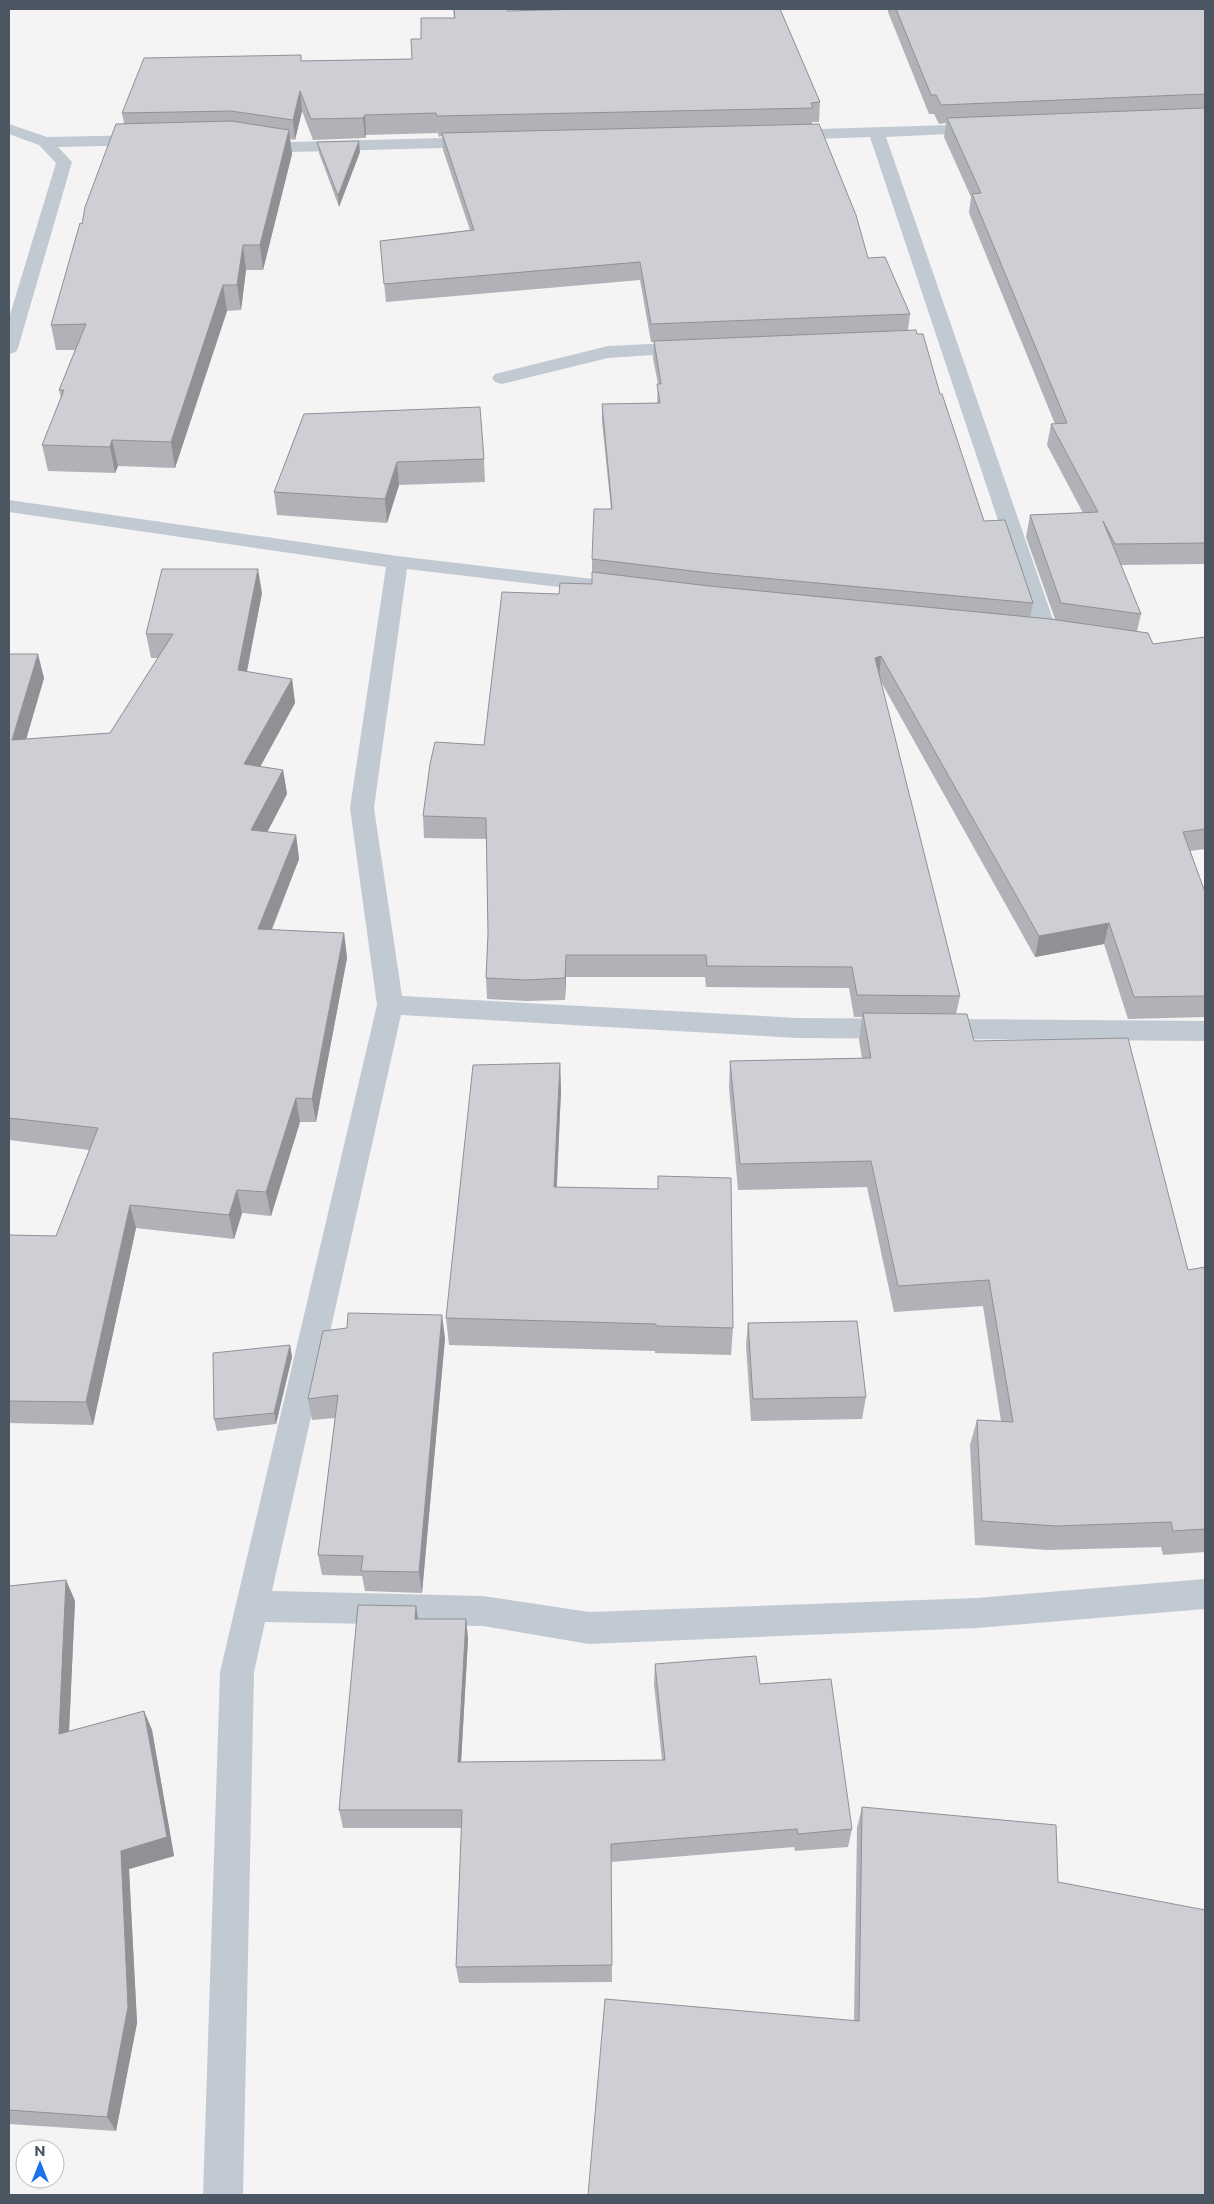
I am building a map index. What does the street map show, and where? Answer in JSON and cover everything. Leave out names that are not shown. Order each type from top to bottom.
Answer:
[{"type":"street","points":[[768,135],[996,128]]},
{"type":"street","points":[[9,129],[45,142],[164,140]]},
{"type":"street","points":[[877,132],[1046,631]]},
{"type":"street","points":[[234,138],[290,147],[499,142]]},
{"type":"street","points":[[9,348],[64,162],[45,142]]},
{"type":"street","points":[[926,338],[946,338]]},
{"type":"street","points":[[502,378],[608,352],[708,348]]},
{"type":"street","points":[[9,506],[397,562],[640,591]]},
{"type":"street","points":[[223,2195],[238,1672],[390,1005],[362,808],[397,562]]},
{"type":"street","points":[[390,1005],[798,1028],[1205,1031]]},
{"type":"street","points":[[252,1606],[483,1611],[588,1628],[977,1614],[1205,1594]]},
{"type":"building","points":[[454,9],[507,9],[507,11],[780,9],[820,102],[811,103],[813,108],[437,116],[436,113],[311,119],[300,91],[293,120],[231,111],[122,113],[144,58],[301,55],[301,61],[412,59],[411,39],[421,39],[421,18],[455,18]]},
{"type":"building","points":[[896,9],[1205,9],[1205,94],[941,105],[936,95],[931,95]]},
{"type":"building","points":[[1205,108],[1205,543],[1115,544],[1103,521],[1141,614],[1061,603],[1030,515],[1098,512],[1051,424],[1067,423],[972,194],[981,193],[947,118]]},
{"type":"building","points":[[231,121],[289,130],[260,245],[243,245],[237,285],[223,285],[171,442],[112,440],[110,447],[42,445],[64,390],[59,390],[86,324],[51,325],[80,223],[82,224],[85,207],[116,124]]},
{"type":"building","points":[[819,124],[856,215],[868,258],[885,257],[910,314],[651,324],[640,262],[384,284],[380,241],[474,230],[442,133]]},
{"type":"building","points":[[359,141],[338,196],[317,142]]},
{"type":"building","points":[[916,330],[917,334],[923,334],[940,394],[942,394],[984,521],[1005,520],[1033,603],[709,573],[592,559],[594,509],[612,509],[602,404],[660,403],[657,384],[661,384],[654,341]]},
{"type":"building","points":[[480,407],[484,459],[397,462],[385,499],[274,492],[304,414]]},
{"type":"building","points":[[162,569],[258,569],[238,670],[292,679],[244,764],[283,770],[251,830],[296,835],[258,929],[344,933],[312,1099],[296,1098],[266,1192],[237,1190],[229,1215],[130,1205],[86,1402],[9,1401],[9,1235],[56,1236],[98,1128],[9,1118],[9,654],[38,654],[12,740],[110,733],[173,634],[146,634]]},
{"type":"building","points":[[592,572],[709,586],[1050,619],[1148,633],[1153,644],[1205,637],[1205,829],[1183,832],[1205,892],[1205,996],[1134,997],[1109,923],[1039,936],[881,656],[875,658],[960,996],[857,995],[852,967],[707,966],[706,955],[566,955],[565,978],[526,980],[486,978],[488,934],[486,818],[423,816],[435,742],[484,745],[502,592],[559,594],[560,583],[592,584]]},
{"type":"building","points":[[863,1013],[967,1014],[974,1041],[1128,1038],[1188,1270],[1205,1267],[1205,1529],[1173,1531],[1171,1522],[1056,1526],[982,1521],[977,1420],[1013,1422],[989,1280],[898,1286],[871,1161],[740,1164],[730,1061],[871,1058]]},
{"type":"building","points":[[560,1063],[554,1187],[658,1189],[658,1176],[731,1178],[733,1328],[446,1318],[473,1065]]},
{"type":"building","points":[[348,1313],[442,1315],[419,1572],[361,1571],[363,1556],[318,1555],[338,1395],[308,1399],[323,1331],[347,1328]]},
{"type":"building","points":[[857,1321],[866,1397],[753,1399],[748,1323]]},
{"type":"building","points":[[290,1345],[274,1413],[214,1419],[213,1353]]},
{"type":"building","points":[[66,1580],[59,1734],[144,1711],[167,1837],[121,1851],[128,2007],[107,2117],[9,2110],[9,1586]]},
{"type":"building","points":[[358,1605],[416,1606],[415,1619],[466,1619],[458,1762],[665,1760],[655,1664],[756,1656],[760,1684],[831,1679],[852,1829],[798,1834],[797,1829],[611,1844],[612,1965],[456,1967],[462,1810],[339,1810]]},
{"type":"building","points":[[862,1807],[1056,1825],[1058,1882],[1205,1910],[1205,2195],[588,2195],[605,1999],[859,2021]]}]
